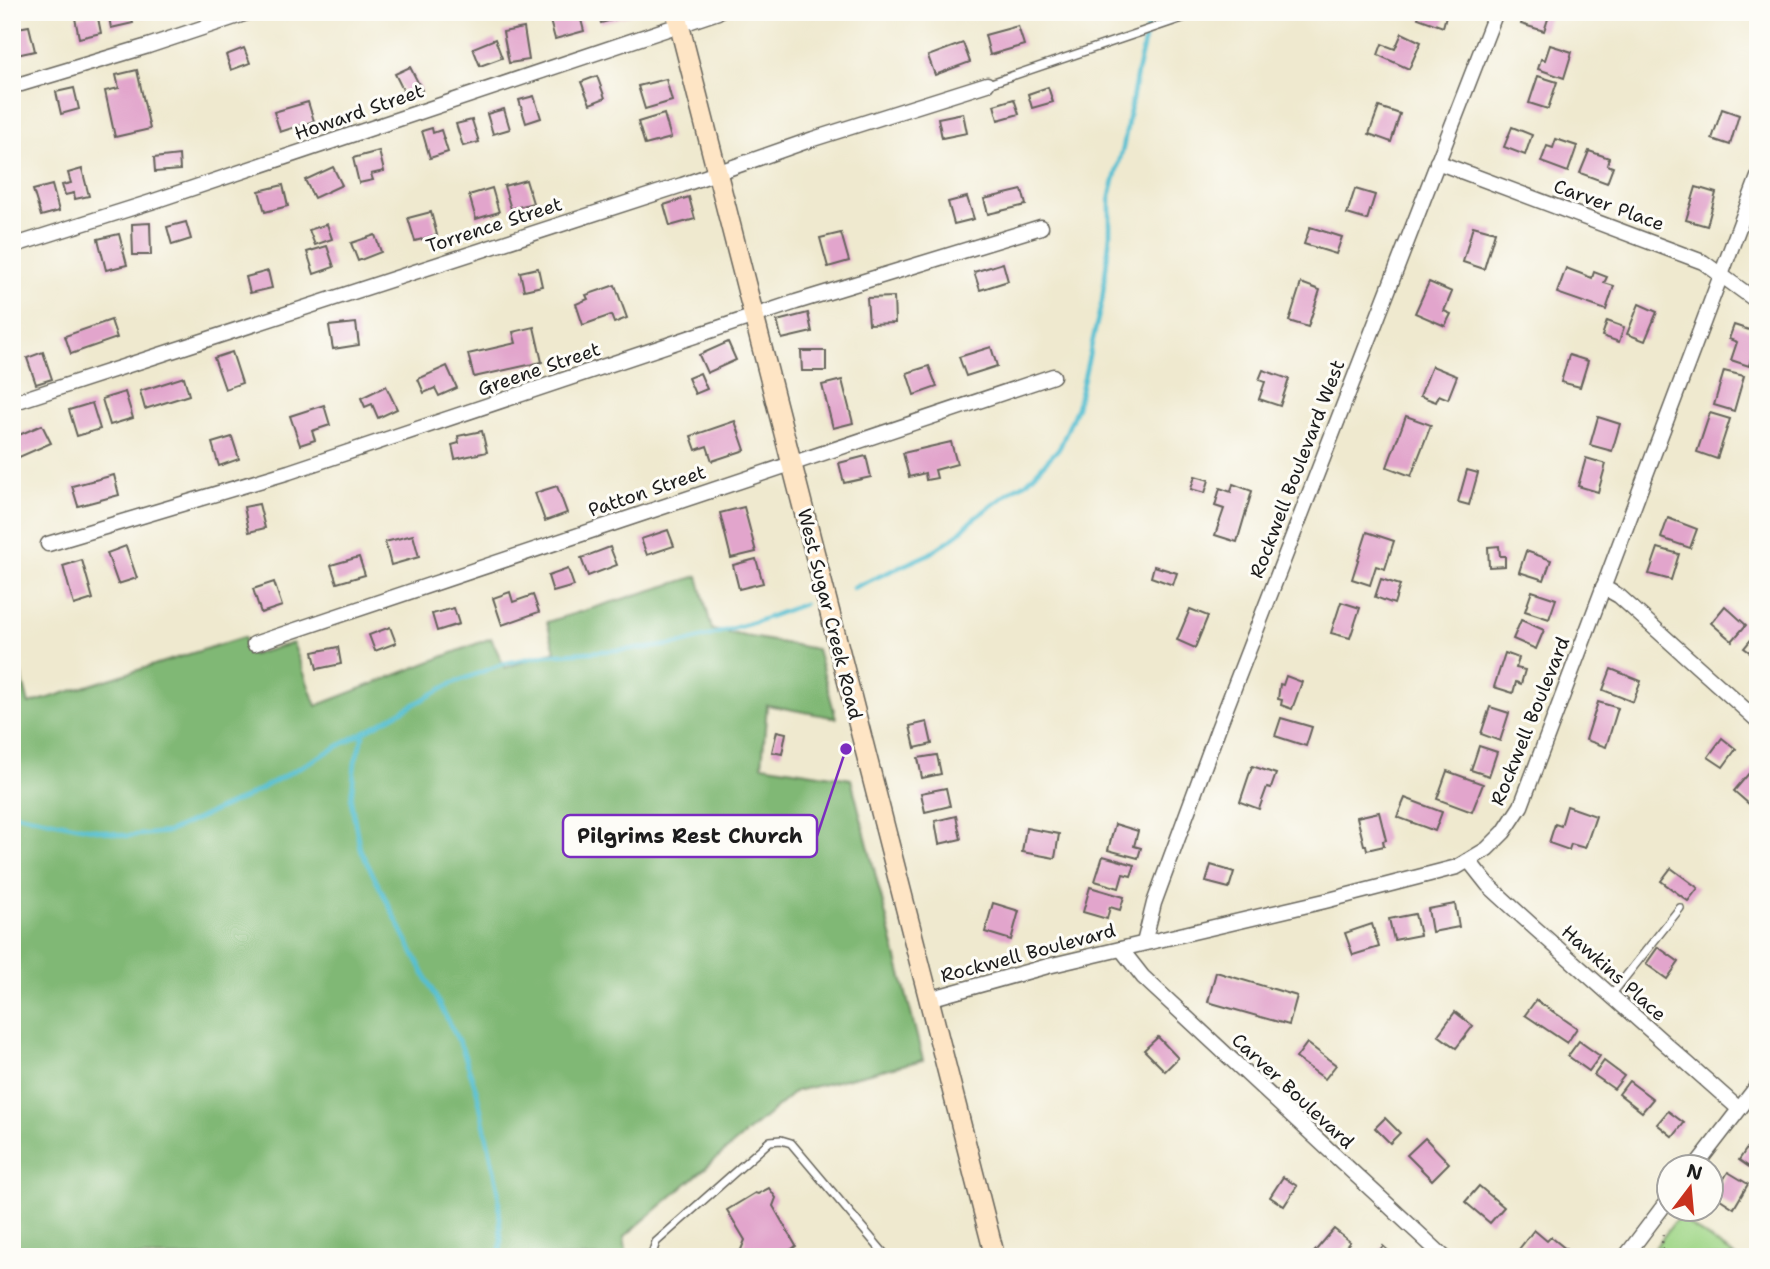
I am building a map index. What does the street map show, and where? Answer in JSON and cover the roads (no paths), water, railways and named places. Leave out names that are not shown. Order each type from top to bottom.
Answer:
[{"type":"main road","name":"West Sugar Creek Road","points":[[677,19],[995,1257]]},
{"type":"street","points":[[21,84],[250,12]]},
{"type":"street","name":"Howard Street","points":[[12,246],[191,189],[677,19],[718,12]]},
{"type":"street","name":"Rockwell Boulevard West","points":[[1144,943],[1154,903],[1218,729],[1496,12]]},
{"type":"street","name":"Torrence Street","points":[[12,403],[987,84]]},
{"type":"street","name":"Carver Place","points":[[1437,162],[1671,248],[1703,262],[1758,302]]},
{"type":"street","name":"Rockwell Boulevard","points":[[929,999],[1144,943],[1457,867],[1487,849],[1504,832],[1521,806],[1758,177]]},
{"type":"street","name":"Greene Street","points":[[48,544],[289,472],[754,317],[1041,227]]},
{"type":"street","name":"Patton Street","points":[[254,644],[1053,376]]},
{"type":"street","points":[[1603,587],[1619,596],[1669,639],[1758,721]]},
{"type":"street","name":"Hawkins Place","points":[[1469,861],[1488,885],[1740,1109]]},
{"type":"street","name":"Carver Boulevard","points":[[1121,949],[1143,977],[1444,1257]]},
{"type":"street","points":[[1704,1154],[1758,1085]]},
{"type":"street","points":[[1625,1257],[1654,1219]]},
{"type":"lane","points":[[987,84],[1200,12]]},
{"type":"lane","points":[[1611,996],[1680,908]]},
{"type":"lane","points":[[651,1257],[656,1242],[770,1141],[782,1140],[791,1143],[887,1257]]},
{"type":"waterway","points":[[853,588],[929,554],[957,535],[971,521],[1015,488],[1026,483],[1060,447],[1077,407],[1102,301],[1110,235],[1110,195],[1123,148],[1151,12]]},
{"type":"waterway","points":[[12,813],[127,836],[168,832],[246,797],[451,684],[502,664],[545,655],[684,643],[804,604]]},
{"type":"waterway","points":[[364,733],[355,762],[351,801],[360,849],[462,1048],[477,1092],[498,1188],[500,1257]]},
{"type":"place","name":"Pilgrims Rest Church","points":[[846,749]]}]
